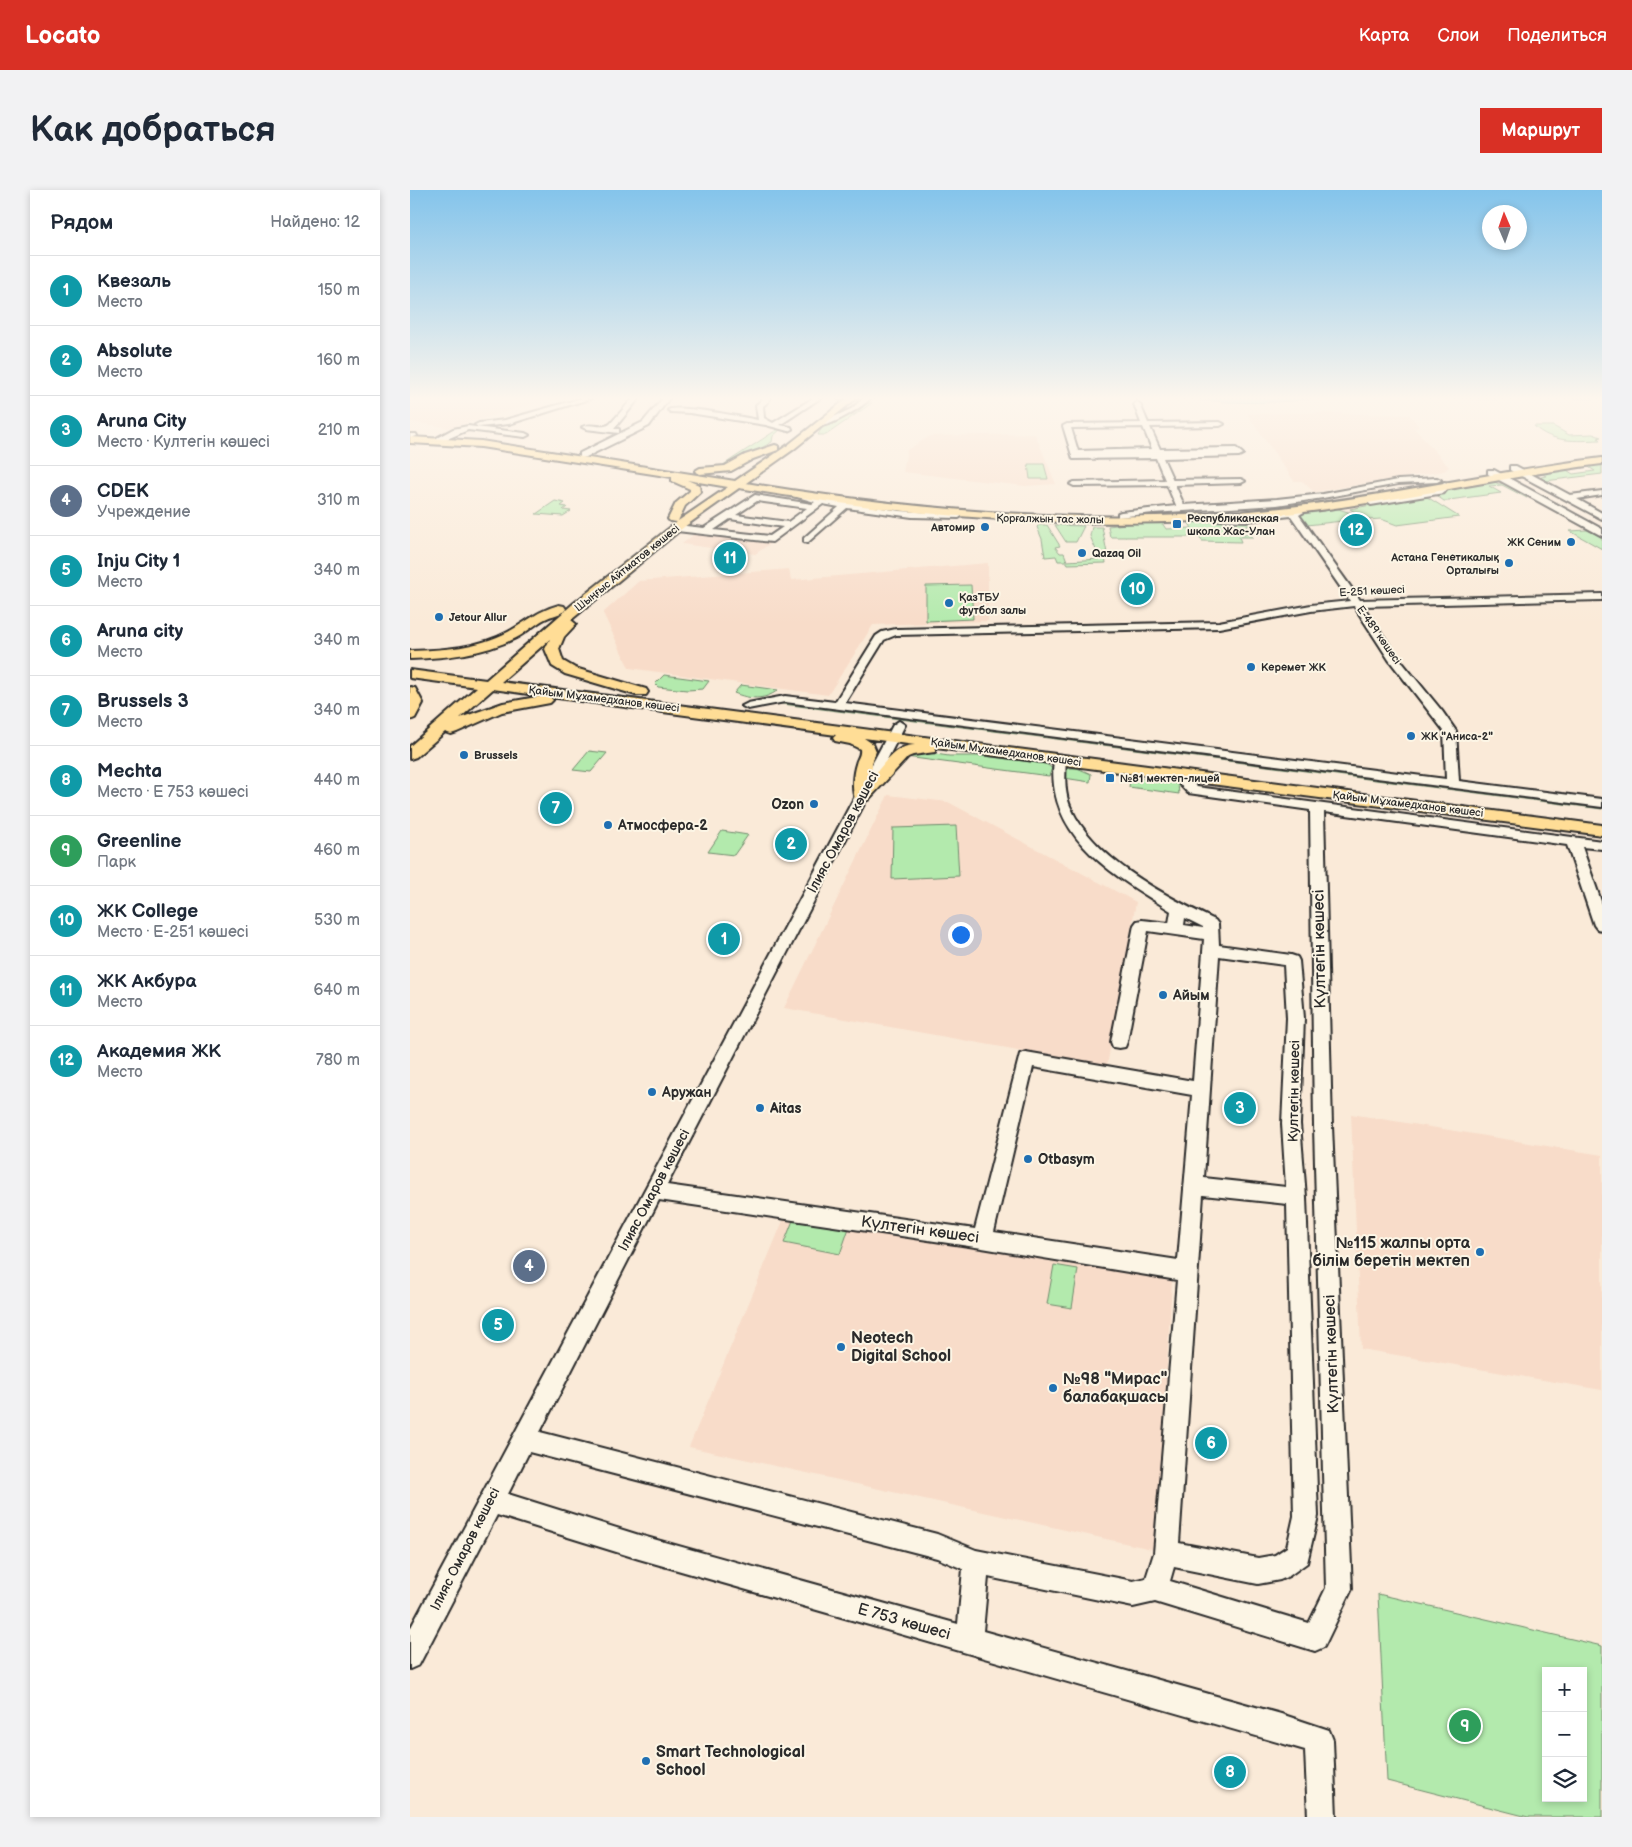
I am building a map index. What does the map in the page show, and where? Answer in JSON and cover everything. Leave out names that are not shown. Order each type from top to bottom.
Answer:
[{"type":"main road","points":[[653,473],[688,482],[695,487],[695,492],[680,506],[677,525]]},
{"type":"main road","name":"Қорғалжын тас жолы","points":[[664,473],[891,503],[964,510],[1121,515],[1189,513],[1273,506],[1500,473]]},
{"type":"main road","name":"Қорғалжын тас жолы","points":[[690,473],[836,502],[959,515],[1082,521],[1212,517],[1348,502],[1442,482]]},
{"type":"main road","name":"Шыңғыс Айтматов көшесі","points":[[487,678],[502,674],[578,606],[743,473]]},
{"type":"main road","name":"Шыңғыс Айтматов көшесі","points":[[731,482],[747,473]]},
{"type":"main road","points":[[763,473],[762,478],[765,480],[830,495]]},
{"type":"main road","points":[[677,525],[723,500],[741,494],[797,494]]},
{"type":"main road","name":"Шыңғыс Айтматов көшесі","points":[[415,749],[559,609],[677,525]]},
{"type":"main road","points":[[578,606],[570,623],[558,636],[552,649],[557,663],[570,671],[642,692]]},
{"type":"main road","points":[[410,655],[440,654],[476,648],[512,635],[540,616],[559,609]]},
{"type":"main road","name":"Қайым Мұхамедханов көшесі","points":[[410,662],[580,697],[793,724],[896,731],[1602,815]]},
{"type":"main road","name":"Қайым Мұхамедханов көшесі","points":[[410,674],[472,682],[487,678]]},
{"type":"main road","name":"Қайым Мұхамедханов көшесі","points":[[502,674],[748,706],[896,731],[996,751],[1602,830]]},
{"type":"main road","points":[[440,709],[472,682]]},
{"type":"main road","points":[[410,691],[415,703],[410,715]]},
{"type":"main road","points":[[415,749],[472,718],[500,706],[526,701],[580,697]]},
{"type":"main road","points":[[793,724],[860,742],[866,746],[869,754],[864,763],[862,796]]},
{"type":"main road","points":[[862,796],[889,769],[895,759],[910,750],[996,751]]},
{"type":"street","points":[[1166,473],[1181,509]]},
{"type":"street","points":[[1522,473],[1602,516]]},
{"type":"street","points":[[1494,474],[1602,533]]},
{"type":"street","points":[[1074,484],[1241,481]]},
{"type":"street","points":[[1121,515],[1277,502],[1323,496],[1398,482],[1442,482],[1442,491],[1293,513],[1247,518],[1212,517]]},
{"type":"street","points":[[1569,498],[1602,493]]},
{"type":"street","points":[[797,494],[817,504]]},
{"type":"street","points":[[706,531],[755,498],[846,505],[912,515],[936,517],[959,515]]},
{"type":"street","points":[[1555,507],[1557,503],[1562,502],[1580,504]]},
{"type":"street","points":[[677,525],[706,531],[772,539],[817,504]]},
{"type":"street","points":[[807,540],[846,505]]},
{"type":"street","name":"Е-489 көшесі","points":[[1293,513],[1357,603],[1393,658],[1450,730],[1454,784]]},
{"type":"street","points":[[728,516],[790,525]]},
{"type":"street","points":[[677,525],[703,533],[697,538]]},
{"type":"street","name":"Е-251 көшесі","points":[[838,706],[880,638],[886,634],[896,632],[1146,628],[1219,624],[1311,608],[1357,603],[1602,597]]},
{"type":"street","points":[[748,706],[785,699],[1602,803]]},
{"type":"street","name":"Ілияс Омаров көшесі","points":[[410,1656],[522,1439],[896,731]]},
{"type":"street","points":[[522,1439],[937,1546],[976,1562],[1132,1594],[1154,1590],[1166,1553],[1171,1500],[1211,942],[1210,924],[1179,910],[1112,867],[1080,834],[1065,808],[1059,788],[1060,760]]},
{"type":"street","points":[[1176,774],[1193,790],[1602,845]]},
{"type":"street","name":"Күлтегін көшесі","points":[[1154,1590],[1315,1638],[1339,1588],[1323,1126],[1317,807]]},
{"type":"street","points":[[1573,841],[1602,925]]},
{"type":"street","points":[[1176,929],[1179,910]]},
{"type":"street","points":[[1119,1042],[1142,925],[1176,929],[1211,942]]},
{"type":"street","name":"Култегін көшесі","points":[[1211,942],[1291,961],[1295,982],[1291,1114],[1296,1197]]},
{"type":"street","points":[[982,1239],[1026,1059],[1201,1089]]},
{"type":"street","points":[[1166,1553],[1258,1571],[1280,1567],[1298,1554],[1306,1516],[1296,1197],[1193,1185]]},
{"type":"street","name":"Күлтегін көшесі","points":[[654,1191],[690,1198],[982,1239],[1172,1270],[1186,1270]]},
{"type":"street","name":"Е 753 көшесі","points":[[490,1501],[639,1547],[1272,1725],[1319,1740],[1322,1817]]},
{"type":"street","points":[[968,1640],[972,1617],[976,1562]]},
{"type":"shaded area","points":[[911,473],[1051,473],[1056,484],[1025,486]]},
{"type":"shaded area","points":[[1288,473],[1432,473],[1314,492],[1302,481],[1294,481]]},
{"type":"shaded area","points":[[701,529],[773,542],[755,554],[682,544]]},
{"type":"shaded area","points":[[988,563],[988,621],[873,625],[828,695],[629,668],[603,613],[639,581],[789,569],[791,580]]},
{"type":"shaded area","points":[[888,795],[948,802],[1136,902],[1107,1066],[784,1008]]},
{"type":"shaded area","name":"№115 жалпы орта білім беретін мектеп","points":[[1351,1114],[1602,1155],[1602,1390],[1361,1349]]},
{"type":"shaded area","points":[[785,1216],[1172,1280],[1156,1550],[689,1447]]},
{"type":"green space","points":[[1029,473],[1046,473],[1048,479],[1030,479]]},
{"type":"green space","points":[[1540,473],[1571,473],[1602,473],[1545,481],[1541,477],[1546,476]]},
{"type":"green space","points":[[1488,479],[1499,484],[1506,483],[1527,498],[1502,485],[1489,486],[1501,493],[1450,501],[1444,501],[1434,494],[1456,484]]},
{"type":"green space","points":[[1424,495],[1459,517],[1397,525],[1381,519],[1367,520],[1350,509]]},
{"type":"green space","points":[[555,501],[565,503],[561,506],[567,507],[563,510],[571,511],[563,516],[536,514]]},
{"type":"green space","points":[[1338,509],[1360,519],[1307,525],[1300,516],[1303,514]]},
{"type":"green space","points":[[1202,519],[1243,520],[1250,525],[1227,529],[1229,533],[1249,534],[1253,537],[1239,537],[1241,542],[1202,541],[1200,537],[1110,537],[1108,526],[1145,522],[1162,523],[1166,529],[1192,528],[1188,522]]},
{"type":"green space","points":[[1039,525],[1047,525],[1060,546],[1055,547],[1060,553],[1064,553],[1067,561],[1100,559],[1090,536],[1092,527],[1102,527],[1107,553],[1105,556],[1106,563],[1068,564],[1066,561],[1058,561],[1056,556],[1045,557],[1042,539],[1037,527]]},
{"type":"green space","points":[[1055,525],[1084,526],[1076,542],[1066,542]]},
{"type":"green space","points":[[1587,530],[1602,537],[1602,549],[1570,531]]},
{"type":"green space","name":"ҚазТБУ футбол залы","points":[[971,585],[973,619],[926,621],[926,586]]},
{"type":"green space","points":[[664,675],[709,681],[703,689],[687,690],[658,687],[655,684]]},
{"type":"green space","points":[[741,685],[778,690],[767,696],[751,698],[734,693]]},
{"type":"green space","points":[[781,701],[1602,806],[1602,809],[775,703]]},
{"type":"green space","points":[[589,751],[607,753],[591,772],[573,770]]},
{"type":"green space","points":[[921,752],[949,756],[984,756],[1046,764],[1052,768],[1049,776],[906,757]]},
{"type":"green space","points":[[1077,768],[1091,774],[1090,782],[1064,778],[1064,770]]},
{"type":"green space","points":[[1146,778],[1165,780],[1178,784],[1179,794],[1129,787],[1130,780]]},
{"type":"green space","points":[[956,826],[959,876],[892,879],[893,828]]},
{"type":"green space","points":[[722,831],[748,835],[734,855],[708,852]]},
{"type":"green space","points":[[794,1218],[849,1228],[840,1254],[784,1243]]},
{"type":"green space","points":[[1054,1265],[1078,1269],[1072,1308],[1047,1304]]},
{"type":"green space","points":[[1378,1594],[1602,1646],[1602,1817],[1528,1817],[1387,1781]]},
{"type":"place","name":"Республиканская школа Жас-Улан","points":[[1177,524]]},
{"type":"place","name":"Автомир","points":[[985,527]]},
{"type":"place","name":"Академия ЖК","points":[[1356,530]]},
{"type":"place","name":"ЖК Сеним","points":[[1571,542]]},
{"type":"place","name":"Qazaq Oil","points":[[1082,553]]},
{"type":"place","name":"ЖК Акбура","points":[[730,558]]},
{"type":"place","name":"Астана Генетикалық Орталығы","points":[[1509,563]]},
{"type":"place","name":"ЖК College","points":[[1137,589]]},
{"type":"place","name":"ҚазТБУ футбол залы","points":[[949,603]]},
{"type":"place","name":"Jetour Allur","points":[[439,617]]},
{"type":"place","name":"Керемет ЖК","points":[[1251,667]]},
{"type":"place","name":"ЖК \"Аниса-2\"","points":[[1411,736]]},
{"type":"place","name":"Brussels","points":[[464,755]]},
{"type":"place","name":"№81 мектеп-лицей","points":[[1110,778]]},
{"type":"place","name":"Ozon","points":[[814,804]]},
{"type":"place","name":"Brussels 3","points":[[556,808]]},
{"type":"place","name":"Атмосфера-2","points":[[608,825]]},
{"type":"place","name":"Absolute","points":[[791,844]]},
{"type":"place","name":"Квезаль","points":[[724,939]]},
{"type":"place","name":"Айым","points":[[1163,995]]},
{"type":"place","name":"Аружан","points":[[652,1092]]},
{"type":"place","name":"Aitas","points":[[760,1108]]},
{"type":"place","name":"Aruna City","points":[[1240,1108]]},
{"type":"place","name":"Otbasym","points":[[1028,1159]]},
{"type":"place","name":"№115 жалпы орта білім беретін мектеп","points":[[1480,1252]]},
{"type":"place","name":"CDEK","points":[[529,1266]]},
{"type":"place","name":"Inju City 1","points":[[498,1325]]},
{"type":"place","name":"Neotech Digital School","points":[[841,1347]]},
{"type":"place","name":"№98 \"Мирас\" балабақшасы","points":[[1053,1388]]},
{"type":"place","name":"Aruna city","points":[[1211,1443]]},
{"type":"place","name":"Greenline","points":[[1465,1726]]},
{"type":"place","name":"Smart Technological School","points":[[646,1761]]},
{"type":"place","name":"Mechta","points":[[1230,1772]]}]
